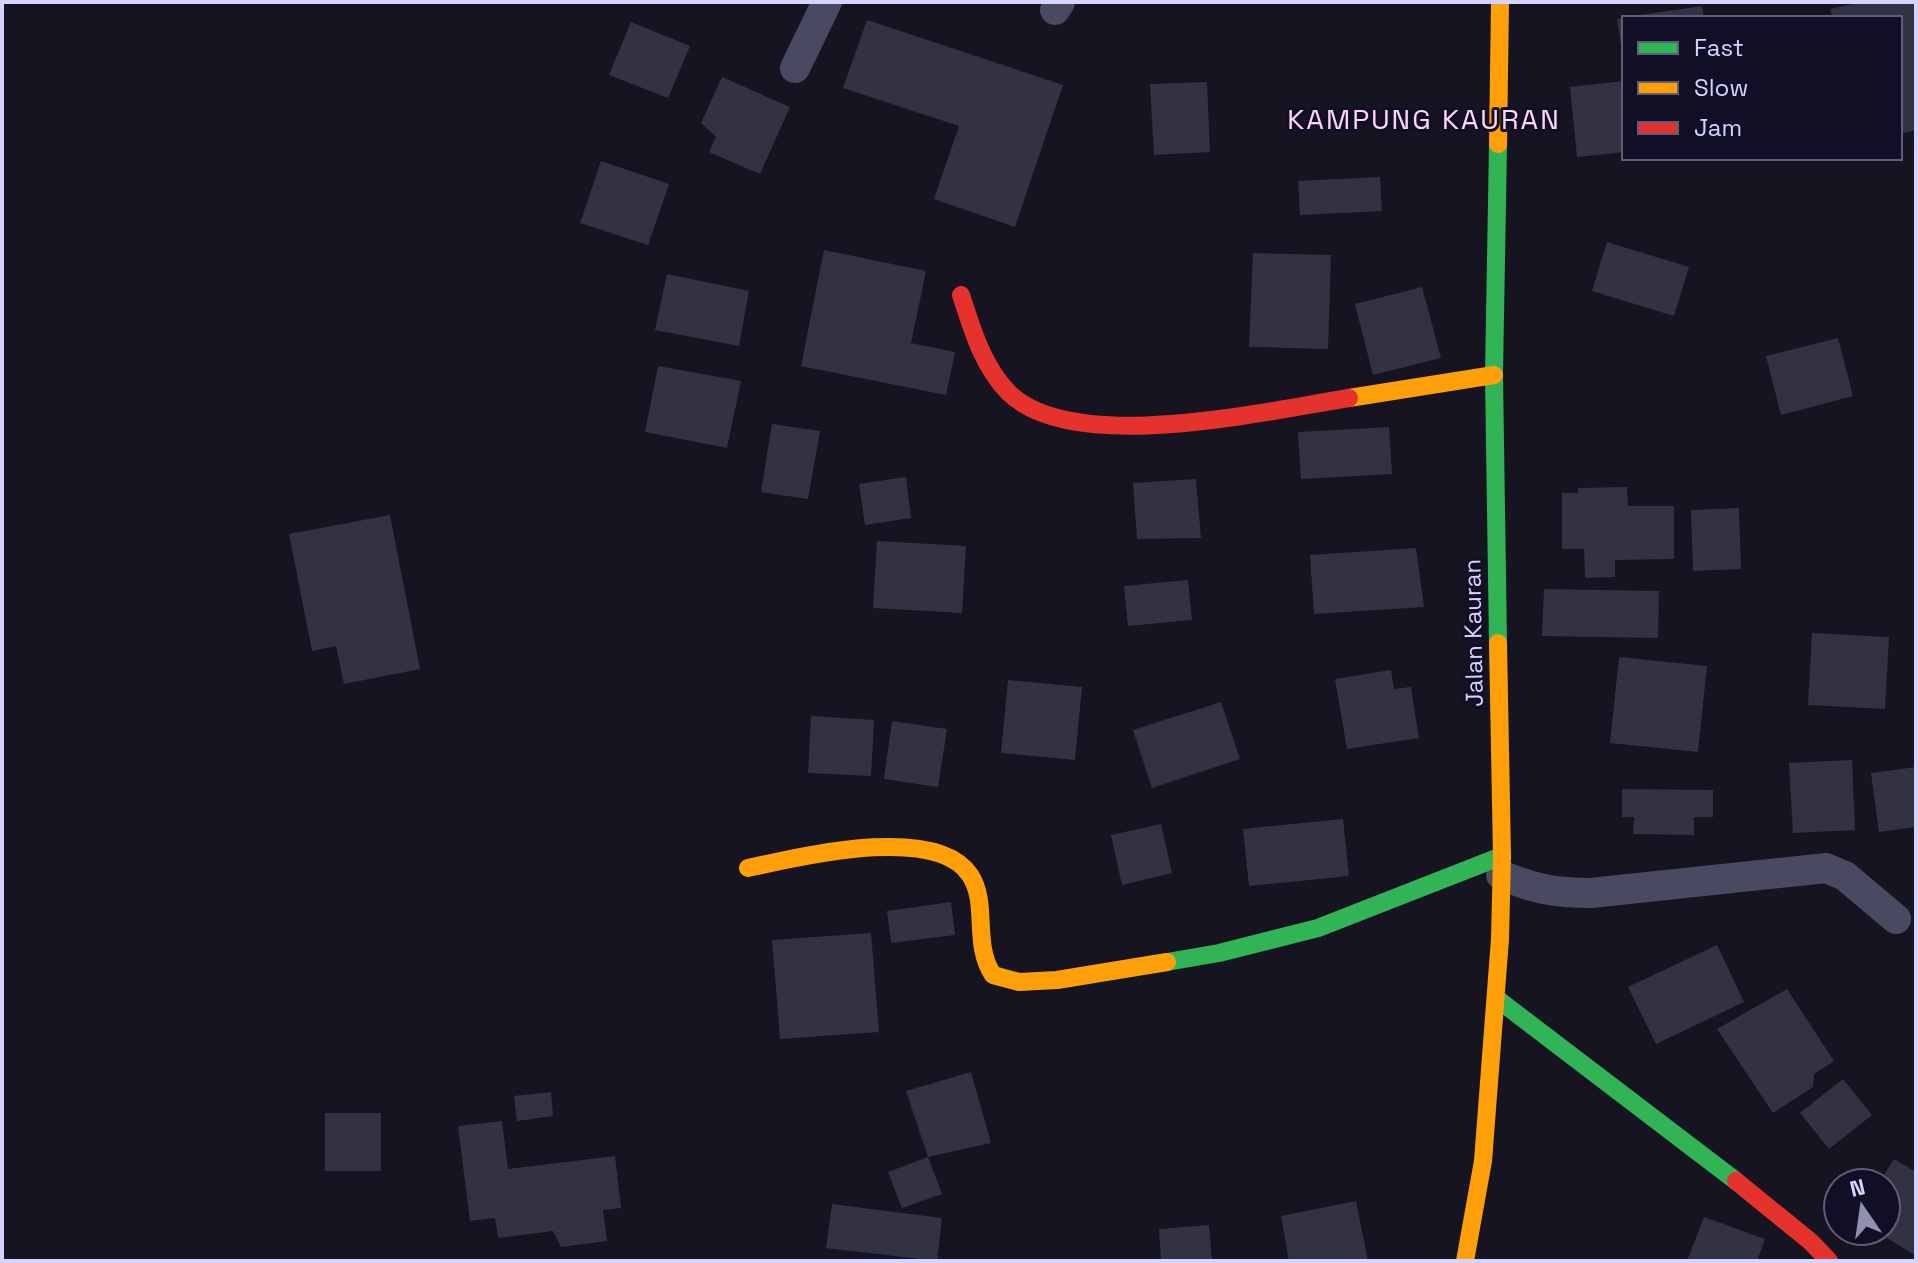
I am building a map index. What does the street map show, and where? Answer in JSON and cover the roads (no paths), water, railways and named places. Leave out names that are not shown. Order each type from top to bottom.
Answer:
[{"type":"street","points":[[795,68],[827,2]]},
{"type":"street","name":"Jalan Kauran","points":[[1465,1261],[1483,1161],[1500,939],[1494,375],[1500,2]]},
{"type":"street","points":[[961,295],[974,337],[987,365],[1008,392],[1038,413],[1085,423],[1137,428],[1194,422],[1494,375]]},
{"type":"street","points":[[748,868],[809,854],[862,848],[899,847],[939,853],[970,872],[976,892],[984,960],[993,975],[1019,982],[1057,980],[1219,953],[1318,928],[1501,872],[1530,887],[1558,893],[1591,893],[1826,868],[1845,876],[1896,919]]},
{"type":"street","points":[[1496,998],[1752,1193],[1829,1261]]},
{"type":"district","name":"KAMPUNG KAURAN","points":[[1424,119]]}]
